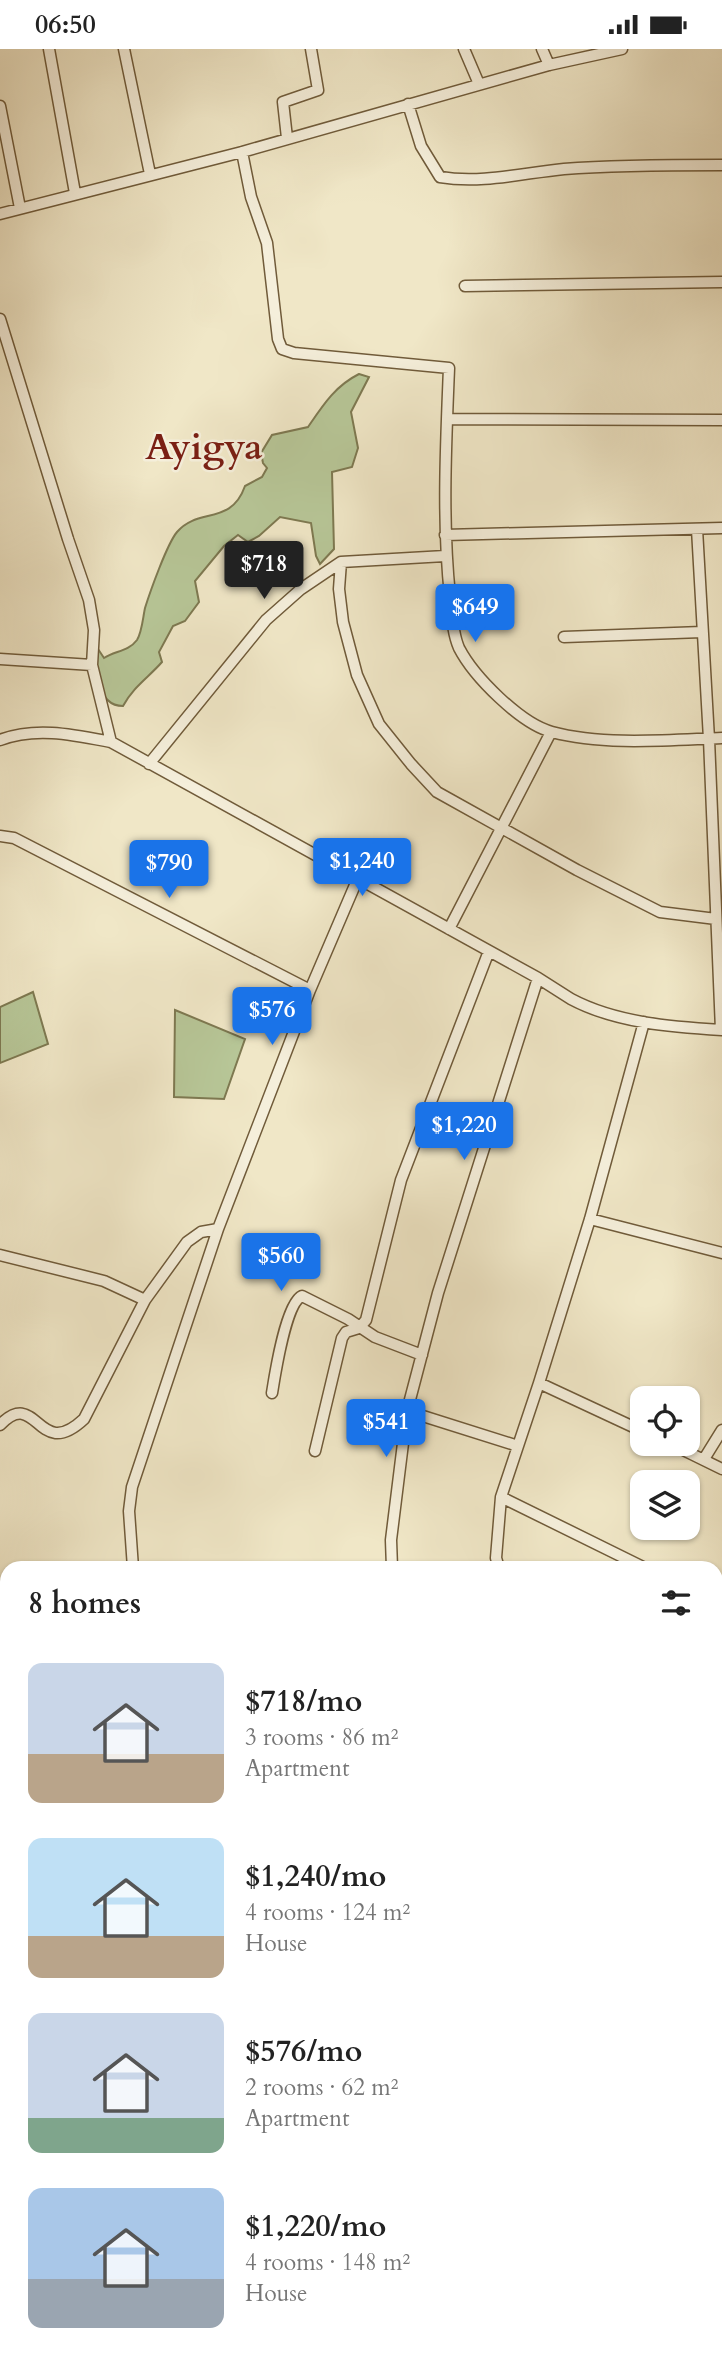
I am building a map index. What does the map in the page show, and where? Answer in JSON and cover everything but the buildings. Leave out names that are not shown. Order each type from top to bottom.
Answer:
[{"type":"street","points":[[49,49],[75,193]]},
{"type":"street","points":[[124,49],[150,174]]},
{"type":"street","points":[[287,138],[283,102],[318,90],[311,49]]},
{"type":"street","points":[[464,49],[479,84]]},
{"type":"street","points":[[542,49],[549,65]]},
{"type":"street","points":[[0,213],[242,152],[549,65],[621,49]]},
{"type":"street","points":[[408,104],[421,146],[440,177],[463,181],[566,169],[722,165]]},
{"type":"street","points":[[0,106],[20,208]]},
{"type":"street","points":[[242,152],[251,197],[267,243],[278,339],[282,349],[294,353],[449,368],[445,556],[453,628],[459,647],[472,667],[500,698],[535,725],[551,732],[592,739],[722,738]]},
{"type":"street","points":[[465,286],[722,282]]},
{"type":"street","points":[[0,319],[89,600],[94,630],[92,665],[111,742]]},
{"type":"street","points":[[447,419],[722,420]]},
{"type":"street","points":[[445,535],[722,528]]},
{"type":"street","points":[[0,740],[36,732],[69,734],[111,742],[584,1004],[644,1022],[721,1030],[697,529]]},
{"type":"street","points":[[149,764],[266,620],[301,589],[341,562],[445,556]]},
{"type":"street","points":[[341,562],[339,589],[343,622],[357,675],[379,724],[438,792],[660,912],[716,919]]},
{"type":"street","points":[[564,637],[702,632]]},
{"type":"street","points":[[0,659],[92,665]]},
{"type":"street","points":[[449,929],[551,732]]},
{"type":"street","points":[[0,837],[13,838],[310,990]]},
{"type":"street","points":[[133,1561],[129,1511],[132,1487],[218,1229],[310,990],[358,878]]},
{"type":"street","points":[[315,1451],[342,1338],[346,1332],[359,1328],[366,1320],[401,1180],[489,951]]},
{"type":"street","points":[[391,1561],[391,1541],[407,1411],[438,1293],[538,978]]},
{"type":"street","points":[[497,1561],[501,1497],[590,1219],[644,1022]]},
{"type":"street","points":[[590,1219],[722,1253]]},
{"type":"street","points":[[0,1425],[17,1412],[25,1413],[48,1431],[60,1434],[72,1430],[84,1419],[145,1300],[187,1242],[201,1232],[218,1229]]},
{"type":"street","points":[[0,1255],[104,1281],[145,1300]]},
{"type":"street","points":[[272,1393],[280,1352],[297,1297],[307,1297],[375,1337],[422,1355]]},
{"type":"street","points":[[539,1383],[630,1425]]},
{"type":"street","points":[[407,1411],[518,1446]]},
{"type":"street","points":[[704,1459],[722,1430]]},
{"type":"street","points":[[697,1456],[722,1469]]},
{"type":"street","points":[[501,1497],[631,1561]]},
{"type":"green space","points":[[359,374],[369,377],[351,412],[358,448],[352,467],[332,472],[334,549],[320,564],[316,556],[311,523],[280,517],[248,542],[238,535],[224,546],[195,581],[199,602],[185,621],[173,626],[159,652],[162,662],[136,688],[123,706],[107,699],[99,683],[96,646],[104,658],[137,640],[155,580],[177,532],[185,524],[231,507],[245,486],[262,477],[267,468],[261,453],[272,435],[308,427],[336,390]]},
{"type":"green space","points":[[33,992],[48,1044],[0,1063],[0,1007]]},
{"type":"green space","points":[[175,1010],[245,1039],[224,1099],[174,1097]]},
{"type":"district","name":"Ayigya","points":[[204,447]]}]
